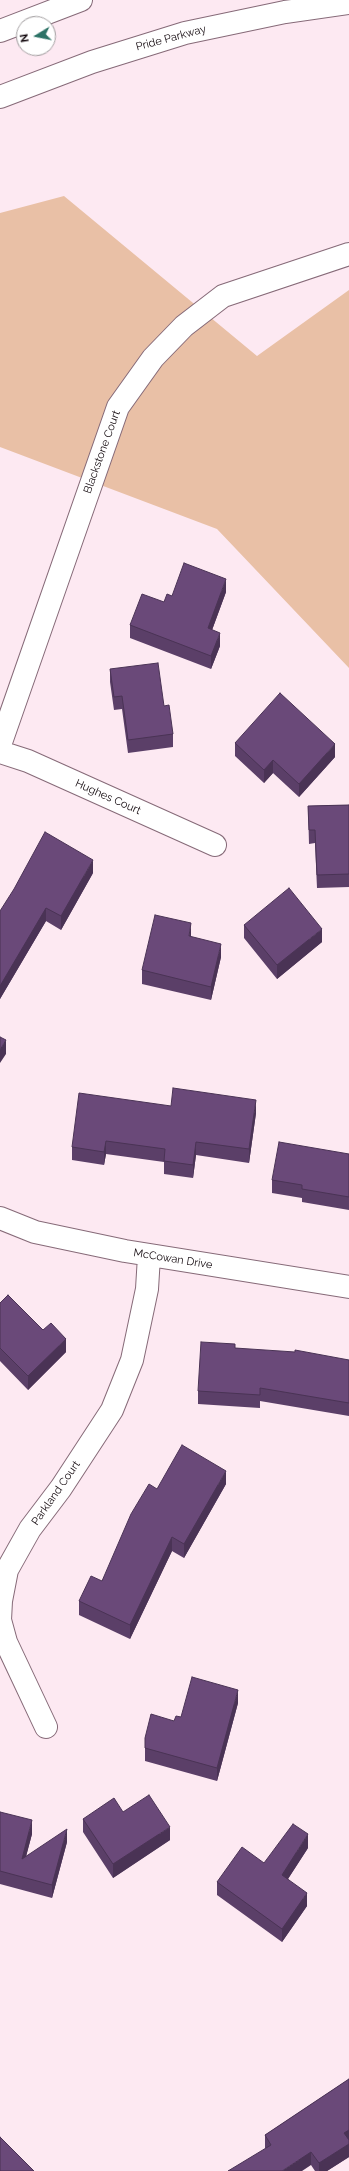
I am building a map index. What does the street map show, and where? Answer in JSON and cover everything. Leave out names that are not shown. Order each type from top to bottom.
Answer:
[{"type":"street","points":[[0,31],[81,0]]},
{"type":"street","name":"Pride Parkway","points":[[0,97],[92,62],[185,33],[285,12],[349,3]]},
{"type":"street","name":"Blackstone Court","points":[[0,745],[115,414],[122,401],[153,358],[184,326],[223,296],[349,254]]},
{"type":"street","name":"Hughes Court","points":[[0,752],[28,761],[215,845]]},
{"type":"street","name":"McCowan Drive","points":[[0,1218],[35,1232],[149,1256],[349,1287]]},
{"type":"street","name":"Parkland Court","points":[[46,1727],[6,1642],[0,1620],[1,1601],[7,1570],[30,1529],[61,1488],[112,1410],[132,1360],[147,1289],[149,1256]]},
{"type":"shaded area","points":[[64,196],[257,356],[349,290],[349,668],[217,529],[0,447],[0,213]]},
{"type":"building","points":[[184,563],[226,579],[208,628],[220,633],[211,656],[130,625],[142,594],[164,602],[167,594],[172,596]]},
{"type":"building","points":[[158,663],[164,706],[169,705],[173,734],[128,740],[122,696],[114,697],[110,669]]},
{"type":"building","points":[[280,693],[335,744],[299,784],[273,760],[264,770],[235,743]]},
{"type":"building","points":[[349,805],[349,874],[317,875],[315,830],[309,830],[308,806]]},
{"type":"building","points":[[45,832],[93,860],[61,916],[46,908],[0,986],[0,911],[14,889]]},
{"type":"building","points":[[289,888],[322,929],[277,965],[244,925]]},
{"type":"building","points":[[155,915],[191,923],[189,936],[221,944],[211,987],[142,970]]},
{"type":"building","points":[[0,1037],[6,1040],[0,1050]]},
{"type":"building","points":[[173,1088],[256,1100],[249,1149],[196,1142],[193,1165],[164,1161],[165,1149],[106,1141],[104,1152],[72,1147],[79,1093],[171,1106]]},
{"type":"building","points":[[279,1142],[349,1154],[349,1197],[302,1189],[302,1185],[272,1180]]},
{"type":"building","points":[[8,1295],[43,1330],[51,1323],[66,1339],[28,1376],[0,1348],[0,1303]]},
{"type":"building","points":[[201,1342],[235,1344],[235,1348],[295,1352],[295,1350],[349,1360],[349,1403],[260,1388],[260,1395],[198,1391]]},
{"type":"building","points":[[182,1445],[226,1471],[184,1544],[172,1537],[130,1625],[79,1601],[91,1576],[102,1581],[131,1514],[149,1484],[157,1489]]},
{"type":"building","points":[[192,1677],[238,1690],[217,1768],[145,1748],[145,1738],[151,1714],[174,1721],[176,1716],[181,1717]]},
{"type":"building","points":[[149,1795],[170,1827],[113,1864],[83,1819],[114,1798],[123,1812]]},
{"type":"building","points":[[0,1812],[32,1820],[22,1859],[67,1829],[52,1885],[0,1871]]},
{"type":"building","points":[[293,1824],[308,1834],[282,1875],[307,1893],[282,1929],[217,1882],[242,1847],[264,1863]]},
{"type":"building","points":[[349,2079],[349,2130],[344,2133],[349,2140],[349,2144],[319,2163],[311,2152],[282,2171],[228,2171],[271,2145],[265,2135]]},
{"type":"building","points":[[0,2137],[34,2171],[0,2171]]}]
